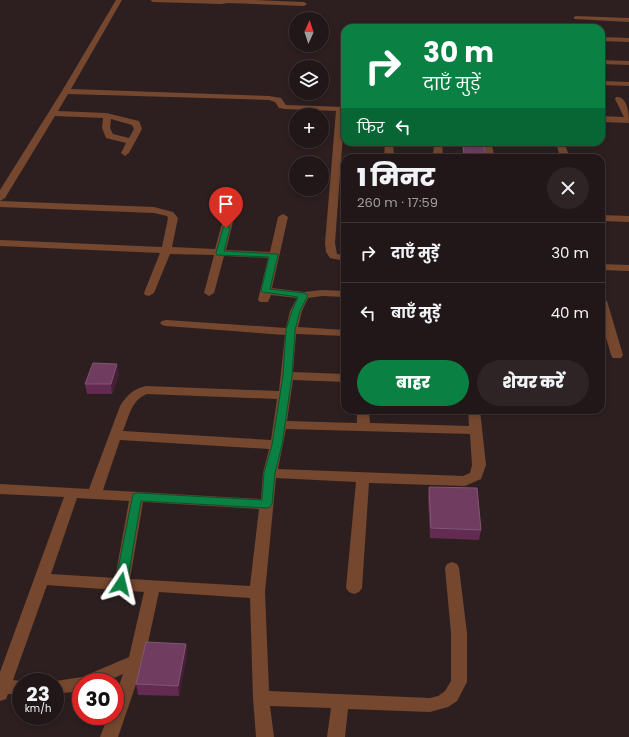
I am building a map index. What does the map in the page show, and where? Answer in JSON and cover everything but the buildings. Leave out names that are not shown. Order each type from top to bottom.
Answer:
[{"type":"street","points":[[0,198],[66,91],[119,0]]},
{"type":"street","points":[[153,0],[304,4]]},
{"type":"street","points":[[576,18],[629,20]]},
{"type":"street","points":[[605,39],[629,40]]},
{"type":"street","points":[[605,62],[629,63]]},
{"type":"street","points":[[605,82],[629,84]]},
{"type":"street","points":[[66,91],[269,98],[278,100],[285,108],[341,109]]},
{"type":"street","points":[[605,119],[629,120],[619,99]]},
{"type":"street","points":[[52,113],[128,119],[136,123],[138,129],[125,153]]},
{"type":"street","points":[[107,117],[106,128],[109,136],[131,141]]},
{"type":"street","points":[[341,130],[330,243],[331,252],[334,256],[341,257]]},
{"type":"street","points":[[209,293],[233,202]]},
{"type":"street","points":[[0,204],[163,212],[170,214],[173,218],[166,250],[149,293]]},
{"type":"street","points":[[282,217],[264,295],[341,294]]},
{"type":"street","points":[[605,218],[629,219]]},
{"type":"street","points":[[0,243],[274,255]]},
{"type":"street","points":[[605,267],[629,268]]},
{"type":"street","points":[[265,737],[261,698],[257,592],[270,473],[277,445],[287,376],[290,331],[296,311],[304,295]]},
{"type":"street","points":[[605,314],[617,355]]},
{"type":"street","points":[[166,323],[341,333]]},
{"type":"street","points":[[287,376],[341,378]]},
{"type":"street","points":[[94,494],[131,397],[137,393],[146,390],[284,395]]},
{"type":"street","points":[[363,414],[364,427]]},
{"type":"street","points":[[270,473],[465,481],[476,476],[479,465],[474,414]]},
{"type":"street","points":[[280,425],[476,430]]},
{"type":"street","points":[[116,435],[277,445]]},
{"type":"street","points":[[354,588],[363,478]]},
{"type":"street","points":[[0,489],[267,504]]},
{"type":"street","points":[[12,688],[1,689],[72,493]]},
{"type":"street","points":[[121,584],[137,497]]},
{"type":"street","points":[[261,698],[430,705],[442,702],[451,696],[459,682],[459,633],[452,568]]},
{"type":"street","points":[[42,579],[257,592]]},
{"type":"street","points":[[110,737],[136,661],[153,586]]},
{"type":"street","points":[[109,673],[136,661]]},
{"type":"street","points":[[336,737],[340,701]]},
{"type":"route","points":[[121,584],[137,497],[267,504],[270,473],[277,445],[287,376],[291,330],[300,300],[304,295],[266,291],[274,255],[220,253],[226,228]]}]
